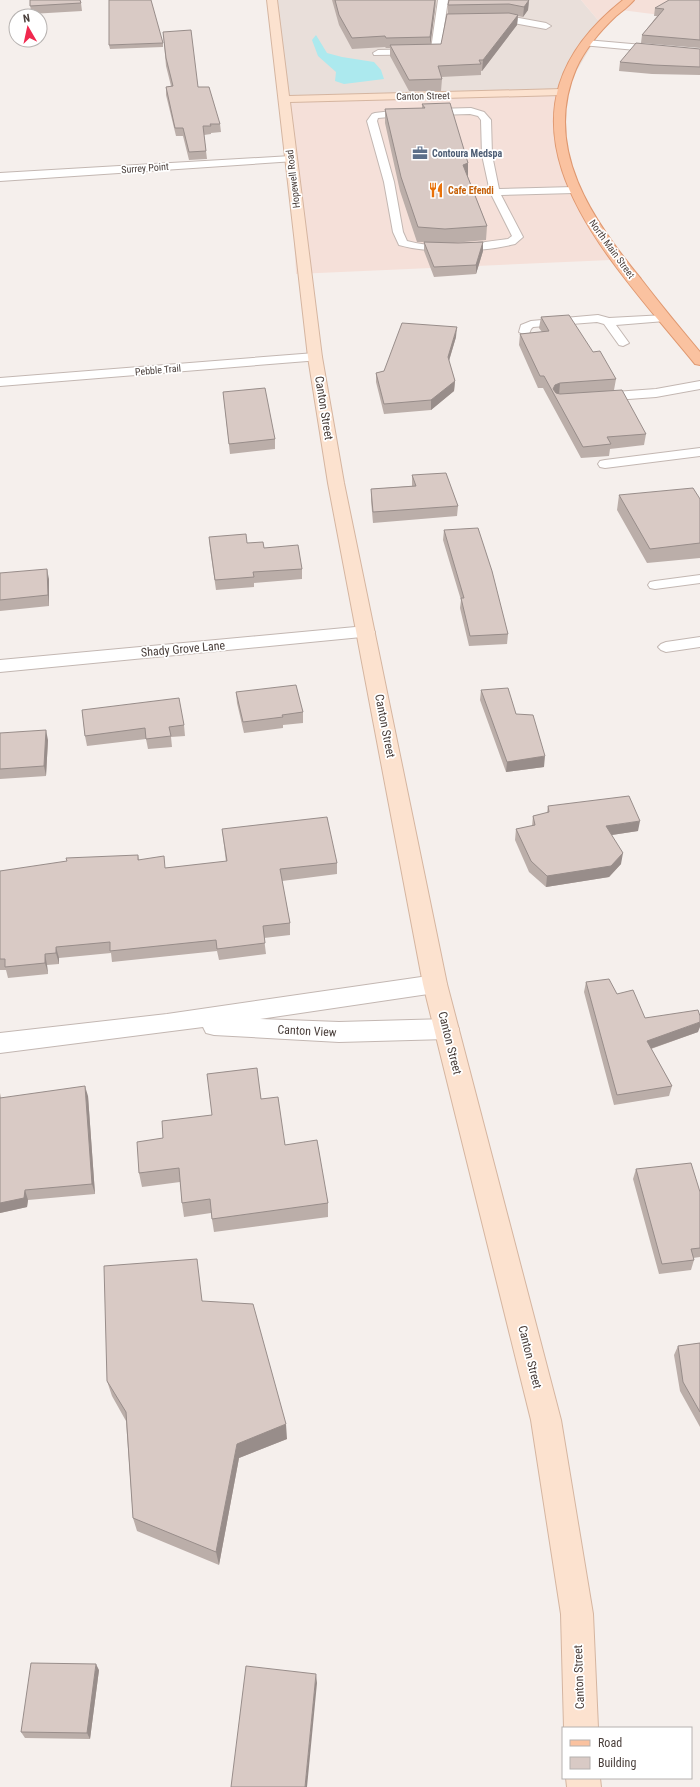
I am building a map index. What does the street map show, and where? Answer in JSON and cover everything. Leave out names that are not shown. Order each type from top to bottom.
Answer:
[{"type":"main road","name":"North Main Street","points":[[629,0],[597,28],[576,58],[567,75],[559,111],[559,133],[563,160],[582,208],[600,236],[700,361]]},
{"type":"street","name":"Hopewell Road","points":[[272,0],[280,51],[284,99],[315,358]]},
{"type":"street","points":[[378,53],[436,52],[444,20],[440,3]]},
{"type":"street","points":[[478,19],[508,19],[546,26]]},
{"type":"street","points":[[586,43],[700,53]]},
{"type":"street","name":"Canton Street","points":[[284,99],[562,92]]},
{"type":"street","name":"Surrey Point","points":[[0,177],[291,159]]},
{"type":"street","name":"Canton Street","points":[[315,358],[336,483],[435,984],[546,1420],[577,1614],[581,1727]]},
{"type":"street","name":"Pebble Trail","points":[[0,382],[315,358]]},
{"type":"street","name":"Shady Grove Lane","points":[[0,666],[366,632]]},
{"type":"street","name":"Canton View","points":[[0,1043],[167,1023],[435,984]]},
{"type":"street","points":[[340,997],[348,1032]]},
{"type":"street","name":"Canton View","points":[[167,1023],[348,1032],[447,1029]]},
{"type":"lane","points":[[471,111],[481,114],[486,120],[487,155],[495,192],[518,237],[511,242],[427,248],[412,247],[403,243],[398,232],[389,182],[372,122],[375,116],[400,113],[471,111]]},
{"type":"lane","points":[[495,192],[574,190]]},
{"type":"lane","points":[[525,332],[525,327],[531,324],[598,318],[608,322],[665,318]]},
{"type":"lane","points":[[608,322],[623,344]]},
{"type":"lane","points":[[588,398],[656,393],[700,385]]},
{"type":"lane","points":[[605,464],[700,452]]},
{"type":"lane","points":[[655,585],[700,579]]},
{"type":"lane","points":[[666,646],[700,642]]},
{"type":"shaded area","points":[[276,0],[581,0],[603,26],[563,94],[286,101]]},
{"type":"shaded area","points":[[581,0],[700,0],[700,20],[621,10],[603,26]]},
{"type":"shaded area","points":[[563,94],[557,132],[574,187],[611,260],[296,274],[286,101]]},
{"type":"water","points":[[316,35],[327,53],[374,62],[381,70],[384,79],[344,84],[335,81],[336,72],[318,56],[312,40]]},
{"type":"building","points":[[30,0],[80,0],[81,3],[30,6]]},
{"type":"building","points":[[109,0],[151,0],[163,43],[109,45]]},
{"type":"building","points":[[335,0],[435,0],[430,37],[386,38],[385,36],[352,38],[339,15]]},
{"type":"building","points":[[449,0],[529,0],[524,7],[509,4],[448,5]]},
{"type":"building","points":[[669,0],[700,0],[700,40],[642,35],[664,9],[655,8]]},
{"type":"building","points":[[509,13],[518,15],[483,60],[479,60],[481,64],[438,66],[442,79],[409,80],[390,45],[441,44],[447,14]]},
{"type":"building","points":[[191,30],[198,87],[209,87],[220,124],[203,126],[206,151],[189,152],[183,128],[175,128],[166,87],[173,86],[166,58],[163,32]]},
{"type":"building","points":[[636,43],[700,49],[700,67],[620,62]]},
{"type":"building","points":[[450,103],[468,163],[463,165],[487,226],[445,229],[418,227],[401,177],[385,109],[425,108],[422,104]]},
{"type":"building","points":[[424,242],[483,242],[476,265],[434,267]]},
{"type":"building","points":[[569,315],[593,352],[600,351],[616,379],[560,383],[555,385],[553,389],[556,393],[560,394],[622,390],[646,434],[607,437],[611,444],[583,447],[544,376],[540,376],[520,334],[549,331],[541,317]]},
{"type":"building","points":[[402,323],[457,327],[448,357],[455,381],[431,400],[384,404],[376,373],[384,371]]},
{"type":"building","points":[[265,388],[275,439],[229,444],[223,392]]},
{"type":"building","points":[[446,473],[458,506],[373,512],[371,489],[416,486],[412,475]]},
{"type":"building","points":[[693,488],[700,499],[700,543],[650,549],[619,495]]},
{"type":"building","points":[[478,528],[492,571],[508,634],[470,636],[461,598],[464,598],[444,530]]},
{"type":"building","points":[[246,534],[247,543],[263,542],[264,548],[298,545],[302,569],[253,572],[254,577],[215,580],[209,537]]},
{"type":"building","points":[[47,569],[48,595],[0,600],[0,573]]},
{"type":"building","points":[[296,685],[303,712],[282,715],[283,717],[243,722],[236,692]]},
{"type":"building","points":[[508,688],[516,714],[533,715],[545,756],[507,762],[481,690]]},
{"type":"building","points":[[179,698],[184,725],[169,727],[171,736],[146,739],[145,728],[85,736],[82,710]]},
{"type":"building","points":[[46,730],[44,766],[0,769],[0,733]]},
{"type":"building","points":[[629,796],[640,821],[606,826],[623,853],[611,866],[547,876],[531,861],[516,829],[535,825],[533,816],[549,812],[548,806]]},
{"type":"building","points":[[327,817],[337,863],[280,869],[290,923],[263,926],[265,943],[217,949],[216,940],[110,951],[110,942],[56,947],[56,953],[45,954],[45,963],[5,967],[5,959],[0,959],[0,871],[67,861],[66,858],[138,855],[138,860],[164,856],[165,868],[227,861],[222,829]]},
{"type":"building","points":[[609,979],[617,994],[633,990],[645,1018],[698,1010],[700,1022],[647,1041],[672,1086],[617,1095],[586,982]]},
{"type":"building","points":[[257,1068],[261,1099],[278,1097],[285,1145],[317,1140],[328,1203],[212,1219],[210,1199],[182,1203],[179,1168],[139,1173],[137,1142],[163,1138],[162,1121],[212,1115],[207,1074]]},
{"type":"building","points":[[85,1086],[92,1184],[25,1190],[24,1198],[0,1203],[0,1098]]},
{"type":"building","points":[[691,1163],[700,1192],[700,1248],[691,1249],[694,1260],[662,1264],[636,1169]]},
{"type":"building","points":[[197,1259],[202,1301],[253,1304],[286,1424],[237,1444],[216,1552],[133,1518],[126,1412],[107,1381],[104,1266]]},
{"type":"building","points":[[700,1343],[700,1412],[683,1382],[678,1346]]},
{"type":"building","points":[[31,1663],[96,1664],[87,1733],[21,1732]]},
{"type":"building","points":[[246,1666],[316,1674],[305,1787],[231,1787]]},
{"type":"place","name":"Contoura Medspa","points":[[420,153]]},
{"type":"place","name":"Cafe Efendi","points":[[436,190]]}]
